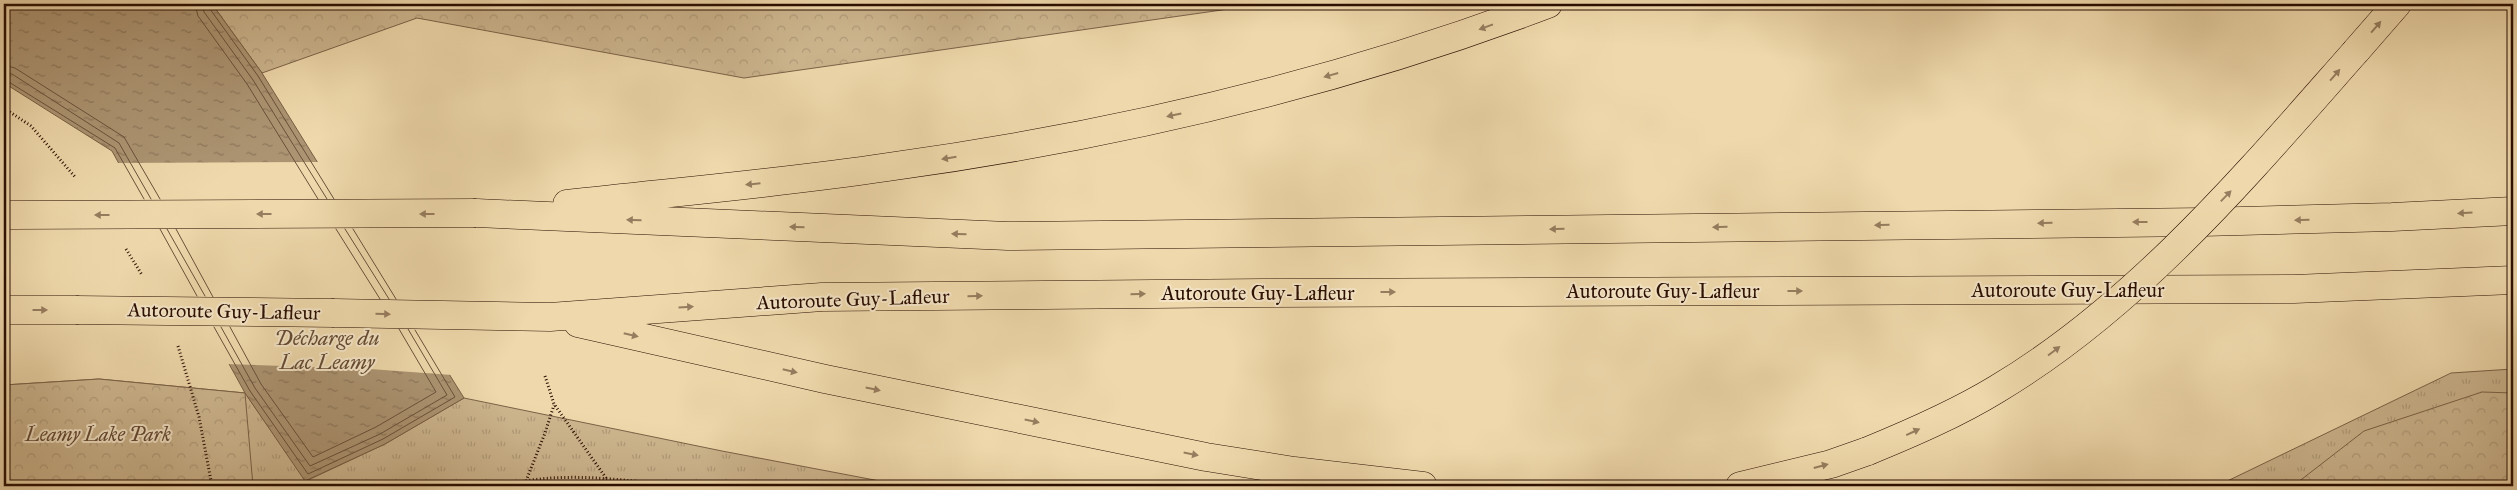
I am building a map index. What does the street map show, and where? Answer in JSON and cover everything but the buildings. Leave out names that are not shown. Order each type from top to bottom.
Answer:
[{"type":"highway","points":[[476,213],[849,173],[997,151],[1078,136],[1287,88],[1440,44],[1548,4]]},
{"type":"highway","points":[[1740,486],[1831,464],[1868,451],[1918,430],[1997,389],[2044,359],[2086,327],[2146,275],[2219,204],[2397,4]]},
{"type":"highway","points":[[7,215],[476,213],[1008,236],[2219,221],[2375,218],[2513,211]]},
{"type":"highway","name":"Autoroute Guy-Lafleur","points":[[4,310],[550,317],[822,297],[1283,292],[2285,289],[2513,280]]},
{"type":"highway","points":[[550,317],[825,379],[1177,452],[1245,464],[1423,486]]},
{"type":"path","points":[[545,376],[554,404],[606,478]]},
{"type":"path","points":[[526,482],[543,440],[554,404]]},
{"type":"path","points":[[502,486],[560,477],[606,478],[680,486]]},
{"type":"green space","points":[[212,4],[1264,4],[744,78],[417,18],[262,73]]},
{"type":"green space","points":[[2513,369],[2513,486],[2217,486],[2451,373]]},
{"type":"green space","name":"Leamy Lake Park","points":[[99,379],[245,393],[306,481],[385,444],[464,398],[722,451],[906,486],[4,486],[4,385]]},
{"type":"green space","points":[[99,379],[245,393],[253,486],[4,486],[4,385]]},
{"type":"green space","points":[[2482,392],[2513,393],[2513,486],[2293,486],[2364,431]]},
{"type":"water","name":"Décharge du Lac Leamy","points":[[4,4],[212,4],[262,73],[464,398],[385,444],[305,481],[245,393],[112,151],[4,83]]},
{"type":"pier","points":[[320,162],[452,375],[370,369],[226,364],[115,163]]}]
